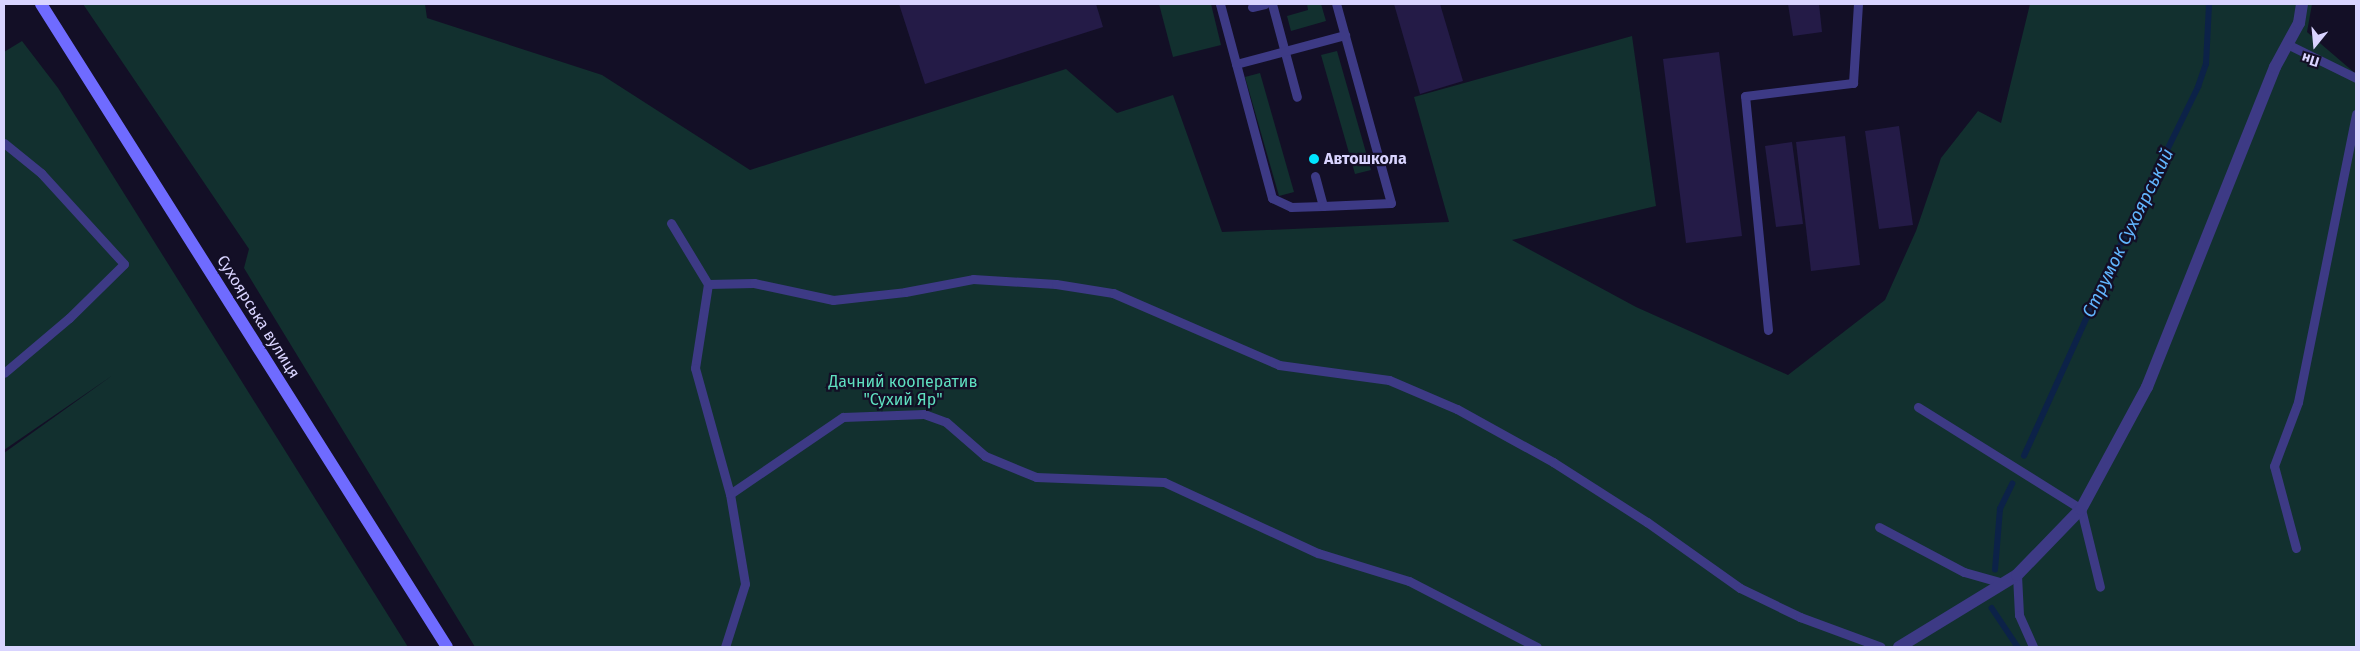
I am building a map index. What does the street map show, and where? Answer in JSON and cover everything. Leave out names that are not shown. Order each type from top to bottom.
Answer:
[{"type":"street","name":"Сухоярська вулиця","points":[[41,4],[447,647]]},
{"type":"street","points":[[1899,647],[2017,575],[2081,509],[2147,387],[2274,67],[2299,23],[2302,4]]},
{"type":"lane","points":[[1220,4],[1272,198],[1291,207],[1392,203],[1336,4]]},
{"type":"lane","points":[[1252,7],[1264,4]]},
{"type":"lane","points":[[1272,4],[1297,97]]},
{"type":"lane","points":[[1768,330],[1745,96],[1852,83],[1858,4]]},
{"type":"lane","points":[[1236,64],[1345,35]]},
{"type":"lane","points":[[2287,44],[2356,78]]},
{"type":"lane","points":[[2296,548],[2274,466],[2298,402],[2356,114]]},
{"type":"lane","points":[[4,143],[41,173],[124,264],[69,318],[4,373]]},
{"type":"lane","points":[[1314,176],[1323,206]]},
{"type":"lane","points":[[671,223],[708,284],[695,368],[730,494],[745,584],[725,647]]},
{"type":"lane","points":[[708,284],[754,283],[833,300],[905,292],[973,279],[1056,284],[1113,293],[1279,365],[1389,380],[1457,409],[1554,462],[1647,522],[1740,588],[1800,617],[1881,647]]},
{"type":"lane","points":[[1918,408],[2081,509],[2100,587]]},
{"type":"lane","points":[[730,494],[843,417],[924,414],[946,422],[985,456],[1036,477],[1164,482],[1318,553],[1409,581],[1537,647]]},
{"type":"lane","points":[[1880,526],[1964,572],[2002,584]]},
{"type":"lane","points":[[2017,575],[2019,615],[2033,647]]},
{"type":"green space","name":"Дачний кооператив \"Сухий Яр\"","points":[[83,4],[425,4],[427,18],[602,75],[750,170],[1066,69],[1117,113],[1173,95],[1222,232],[1449,222],[1414,97],[1632,36],[1656,206],[1512,240],[1636,307],[1788,375],[1885,300],[1916,231],[1941,158],[1978,111],[2001,123],[2030,4],[2312,4],[2307,32],[2356,74],[2356,647],[475,647],[244,268],[249,249]]},
{"type":"green space","points":[[1159,4],[1211,4],[1221,45],[1173,57]]},
{"type":"green space","points":[[1307,4],[1321,4],[1326,21],[1291,31],[1287,16],[1308,10]]},
{"type":"green space","points":[[22,41],[58,88],[408,647],[4,647],[4,453],[113,375],[4,450],[4,52]]},
{"type":"green space","points":[[1337,51],[1371,170],[1355,174],[1321,55]]},
{"type":"green space","points":[[1260,73],[1294,192],[1279,196],[1245,77]]},
{"type":"building","points":[[899,4],[1096,4],[1103,27],[925,84]]},
{"type":"building","points":[[1394,4],[1440,4],[1463,81],[1420,94]]},
{"type":"building","points":[[1788,4],[1819,4],[1822,32],[1793,36]]},
{"type":"building","points":[[1719,52],[1742,236],[1686,243],[1663,59]]},
{"type":"building","points":[[1899,126],[1913,225],[1879,229],[1865,131]]},
{"type":"building","points":[[1845,136],[1860,265],[1811,271],[1796,142]]},
{"type":"building","points":[[1792,142],[1803,224],[1776,227],[1765,146]]},
{"type":"waterway","name":"Струмок Сухоярський","points":[[2024,456],[2113,260],[2198,87],[2206,64],[2209,4]]},
{"type":"waterway","name":"Струмок Сухоярський","points":[[1995,570],[2000,509],[2012,484]]},
{"type":"waterway","name":"Струмок Сухоярський","points":[[1992,608],[2018,647]]},
{"type":"place","name":"Автошкола","points":[[1314,159]]}]
